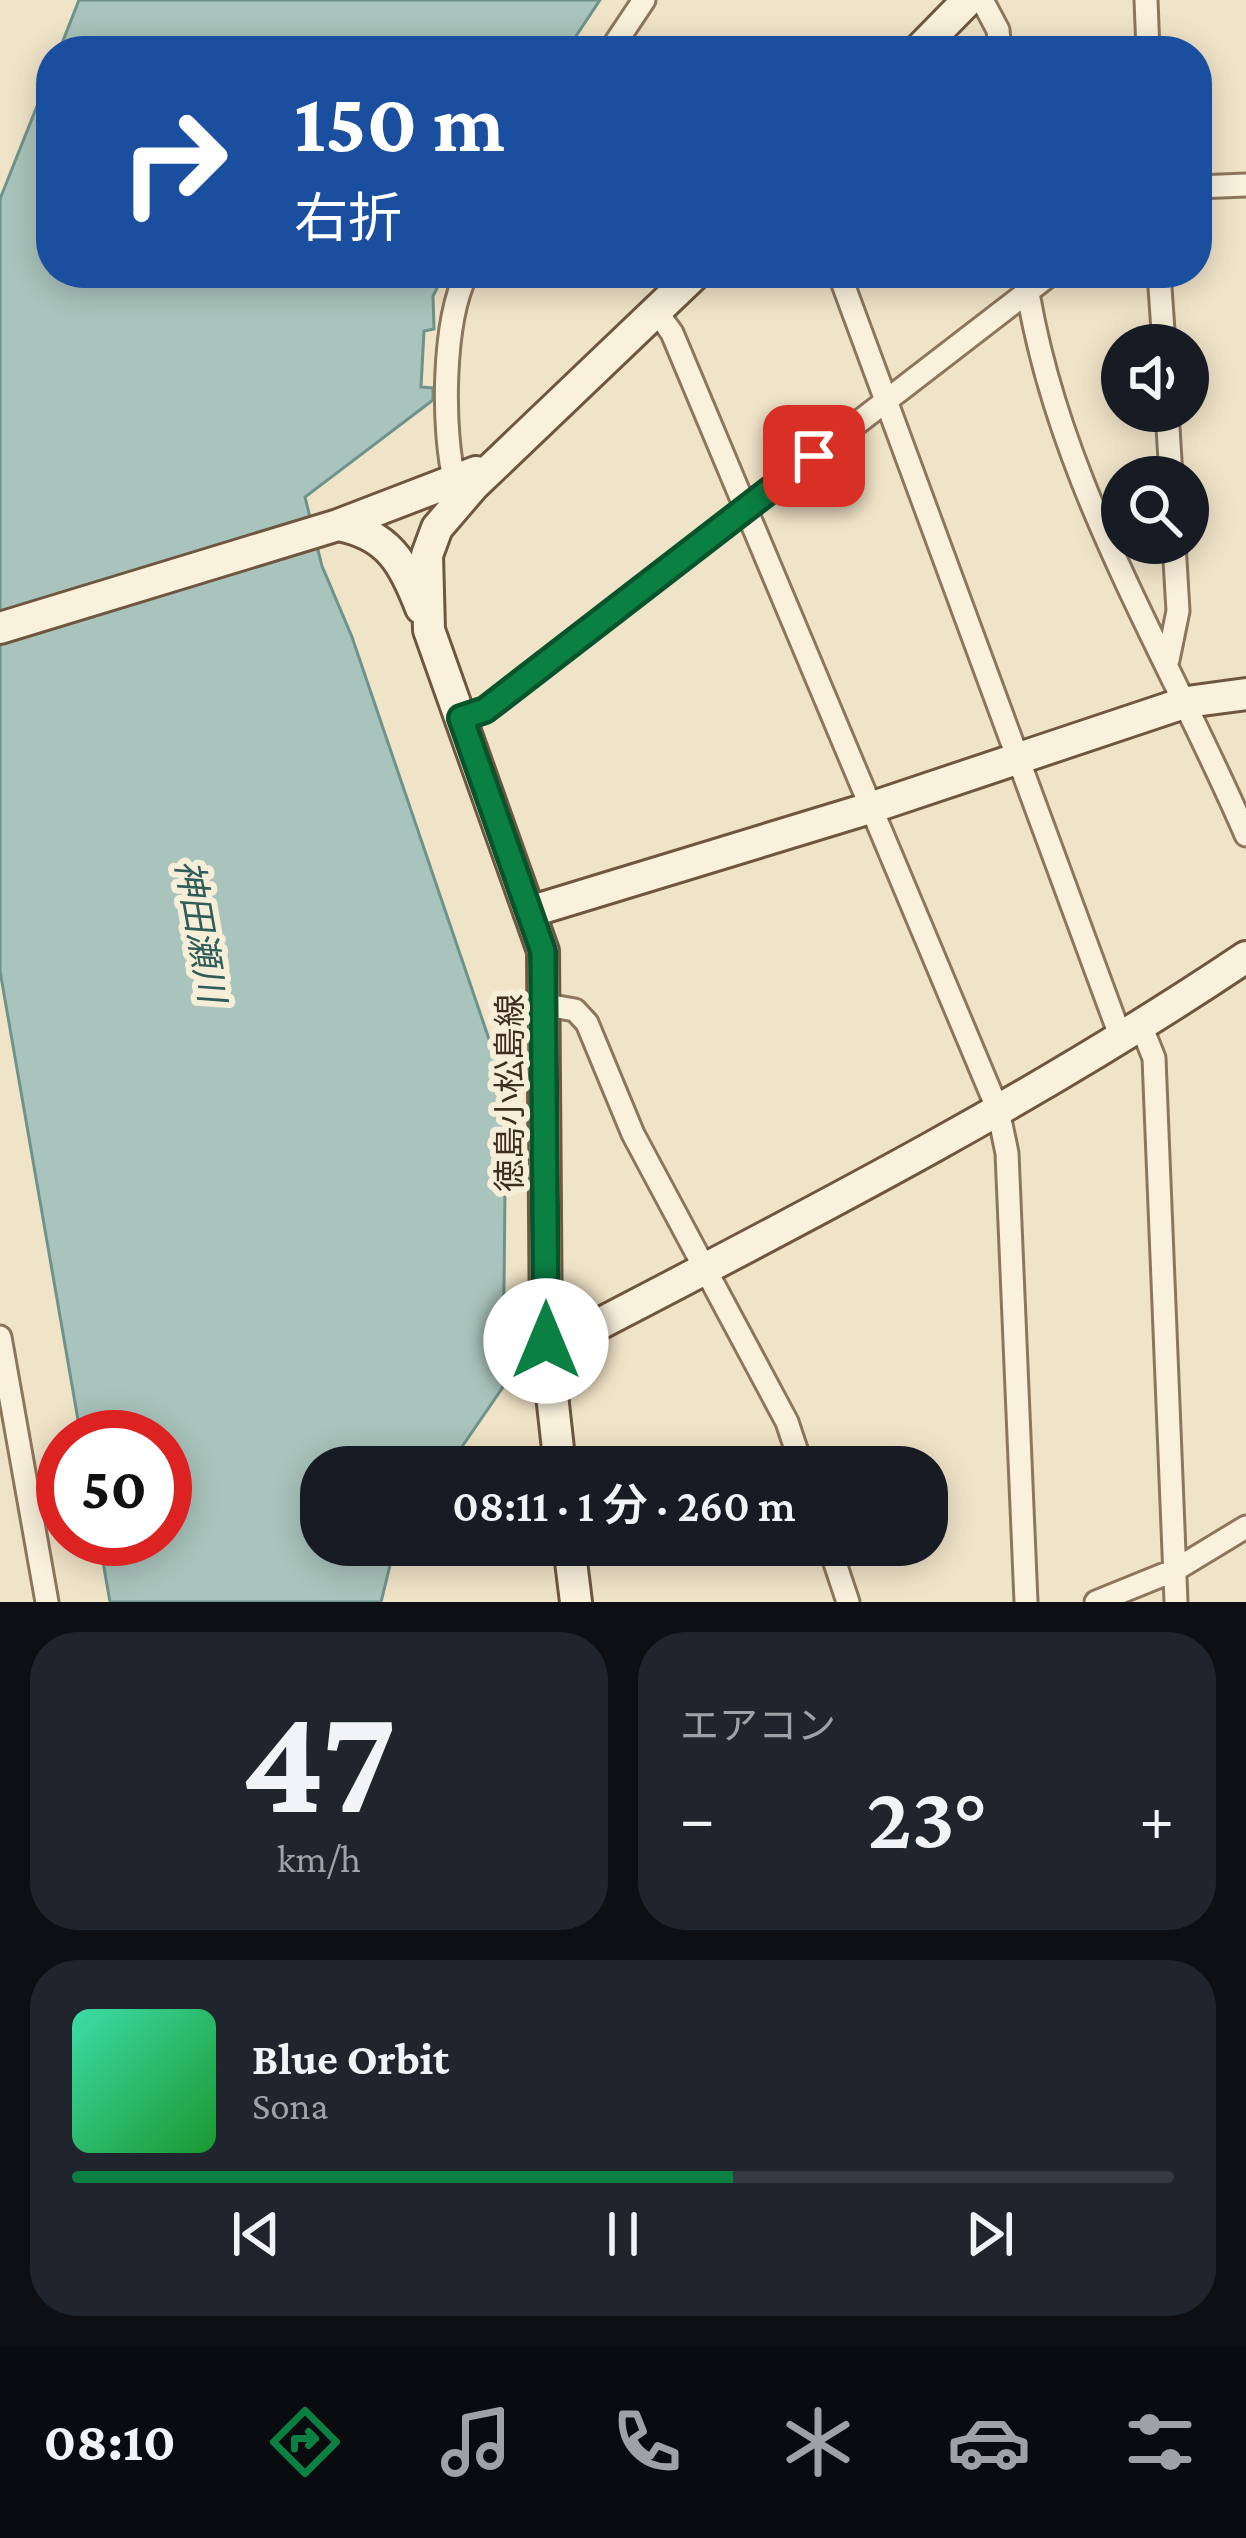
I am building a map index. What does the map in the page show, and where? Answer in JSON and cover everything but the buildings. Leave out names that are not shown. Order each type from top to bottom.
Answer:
[{"type":"main road","points":[[929,36],[949,7]]},
{"type":"main road","name":"徳島小松島線","points":[[558,1446],[546,1341],[543,951],[429,630],[427,555],[437,528],[681,288]]},
{"type":"main road","points":[[0,628],[329,528],[455,483],[508,456]]},
{"type":"main road","points":[[329,528],[363,529],[390,546],[429,630]]},
{"type":"main road","points":[[529,912],[871,808],[1187,703],[1246,694]]},
{"type":"main road","points":[[546,1341],[582,1333],[998,1110],[1131,1033],[1246,957]]},
{"type":"main road","points":[[572,1566],[576,1602]]},
{"type":"street","points":[[620,36],[644,0]]},
{"type":"street","points":[[982,0],[999,36]]},
{"type":"street","points":[[1146,0],[1147,36]]},
{"type":"street","points":[[1212,186],[1246,185]]},
{"type":"street","points":[[455,483],[447,449],[448,386],[453,326],[463,288]]},
{"type":"street","points":[[845,288],[1016,759],[1131,1033],[1154,1058],[1176,1602]]},
{"type":"street","points":[[461,718],[485,710],[886,400],[1020,288]]},
{"type":"street","points":[[1027,288],[1047,380],[1095,520],[1168,660],[1246,836]]},
{"type":"street","points":[[1160,288],[1162,324]]},
{"type":"street","points":[[657,312],[672,333],[742,512],[998,1110],[1007,1153],[1026,1602]]},
{"type":"street","points":[[1168,660],[1178,611],[1175,564]]},
{"type":"street","points":[[546,1005],[575,1010],[587,1023],[633,1134],[788,1423],[795,1446]]},
{"type":"street","points":[[0,1336],[10,1456],[46,1602]]},
{"type":"street","points":[[1096,1602],[1175,1570],[1246,1527]]},
{"type":"street","points":[[836,1566],[848,1602]]},
{"type":"water","points":[[79,0],[600,0],[576,36],[65,36]]},
{"type":"water","name":"神田瀬川","points":[[36,109],[36,288],[437,288],[434,329],[424,331],[421,387],[433,388],[433,400],[305,497],[322,566],[352,637],[506,1089],[503,1387],[462,1446],[300,1446],[300,1566],[390,1566],[381,1602],[110,1602],[104,1566],[192,1566],[192,1410],[76,1410],[0,971],[0,199]]},
{"type":"route","points":[[546,1341],[543,951],[461,718],[485,710],[814,456]]}]
